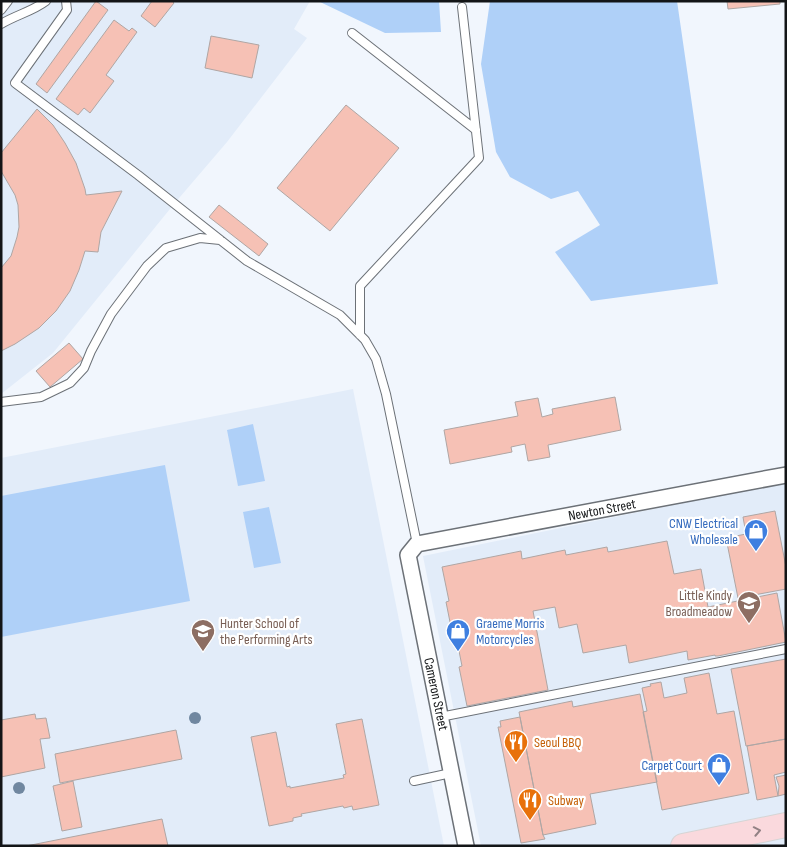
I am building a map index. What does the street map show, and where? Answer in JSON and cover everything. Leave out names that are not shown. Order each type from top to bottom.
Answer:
[{"type":"main road","points":[[683,846],[786,826]]},
{"type":"street","name":"Newton Street","points":[[417,544],[786,475]]},
{"type":"street","name":"Cameron Street","points":[[417,544],[408,555],[466,846]]},
{"type":"lane","points":[[1,10],[8,1]]},
{"type":"lane","points":[[1,24],[40,6],[46,1]]},
{"type":"lane","points":[[66,1],[67,10],[15,83],[138,175],[247,261],[340,315],[365,340],[376,359],[386,394],[417,544]]},
{"type":"lane","points":[[360,335],[360,286],[479,158],[462,7]]},
{"type":"lane","points":[[352,32],[476,130]]},
{"type":"lane","points":[[1,402],[41,397],[70,383],[84,368],[111,314],[147,266],[166,248],[200,238],[220,240]]},
{"type":"lane","points":[[440,717],[786,649]]},
{"type":"lane","points":[[414,781],[452,773]]},
{"type":"shaded area","points":[[1,1],[310,1],[294,29],[307,38],[227,142],[53,353],[1,394]]},
{"type":"shaded area","points":[[318,1],[439,1],[441,32],[385,33]]},
{"type":"shaded area","points":[[490,1],[677,1],[718,284],[591,301],[555,252],[600,225],[578,191],[551,199],[510,177],[496,152],[481,64]]},
{"type":"shaded area","name":"Hunter School of the Performing Arts","points":[[353,389],[444,846],[1,846],[1,458]]},
{"type":"shaded area","points":[[253,424],[265,481],[238,486],[227,430]]},
{"type":"shaded area","points":[[165,465],[190,601],[1,637],[1,496]]},
{"type":"shaded area","points":[[786,482],[786,846],[481,846],[423,556]]},
{"type":"shaded area","points":[[269,507],[281,563],[254,568],[243,512]]},
{"type":"building","points":[[96,1],[108,10],[47,93],[36,84]]},
{"type":"building","points":[[152,1],[172,1],[174,3],[155,27],[141,16]]},
{"type":"building","points":[[727,1],[780,1],[780,4],[728,9]]},
{"type":"building","points":[[114,20],[129,31],[132,28],[137,32],[106,75],[114,81],[90,113],[84,108],[78,115],[56,99]]},
{"type":"building","points":[[211,36],[259,45],[252,78],[205,68]]},
{"type":"building","points":[[346,105],[399,148],[330,231],[277,188]]},
{"type":"building","points":[[37,109],[53,125],[65,143],[76,163],[86,195],[122,191],[101,232],[98,252],[85,251],[70,291],[56,311],[39,328],[1,351],[1,268],[11,256],[19,227],[18,205],[15,195],[1,171],[1,153]]},
{"type":"building","points":[[219,205],[268,244],[259,256],[209,217]]},
{"type":"building","points":[[69,343],[83,359],[50,387],[36,371]]},
{"type":"building","points":[[615,397],[621,430],[548,445],[550,457],[528,461],[525,444],[511,447],[512,452],[450,464],[444,430],[518,416],[515,402],[538,398],[542,417],[553,414],[552,409]]},
{"type":"building","name":"CNW Electrical Wholesale","points":[[775,511],[786,567],[786,589],[738,598],[726,538],[746,534],[743,517]]},
{"type":"building","points":[[667,541],[674,574],[701,569],[708,607],[777,593],[786,642],[718,656],[688,660],[687,651],[629,663],[626,645],[583,653],[577,624],[559,628],[555,607],[533,611],[548,690],[467,706],[459,667],[462,666],[456,636],[453,637],[446,602],[449,601],[442,567],[521,551],[522,559],[565,550],[566,555],[607,547],[608,552]]},
{"type":"building","points":[[786,659],[786,739],[746,746],[731,669]]},
{"type":"building","points":[[709,673],[717,714],[734,711],[749,793],[662,810],[643,712],[647,711],[642,688],[661,682],[664,698],[687,693],[684,678]]},
{"type":"building","points":[[640,694],[657,782],[590,794],[596,824],[543,835],[519,712],[572,701],[573,707]]},
{"type":"building","points":[[35,714],[36,719],[46,718],[50,738],[40,739],[45,768],[1,777],[1,720]]},
{"type":"building","points":[[520,717],[545,839],[521,843],[498,727],[501,727],[500,721]]},
{"type":"building","points":[[362,719],[379,805],[353,810],[352,806],[344,808],[343,806],[301,814],[302,816],[293,818],[293,821],[269,826],[251,737],[276,732],[287,787],[290,786],[290,788],[344,778],[343,775],[346,774],[336,724]]},
{"type":"building","points":[[176,730],[182,759],[60,783],[55,754]]},
{"type":"building","points":[[786,739],[786,772],[774,775],[778,796],[757,800],[747,746]]},
{"type":"building","points":[[786,775],[786,794],[778,796],[779,786],[776,777]]},
{"type":"building","points":[[73,781],[82,827],[62,831],[53,786]]},
{"type":"building","points":[[162,819],[168,846],[26,846]]},
{"type":"place","name":"CNW Electrical Wholesale","points":[[756,552]]},
{"type":"place","name":"Little Kindy Broadmeadow","points":[[749,624]]},
{"type":"place","name":"Hunter School of the Performing Arts","points":[[203,652]]},
{"type":"place","name":"Graeme Morris Motorcycles","points":[[458,652]]},
{"type":"place","name":"Seoul BBQ","points":[[516,763]]},
{"type":"place","name":"Carpet Court","points":[[719,786]]},
{"type":"place","name":"Subway","points":[[530,821]]}]
